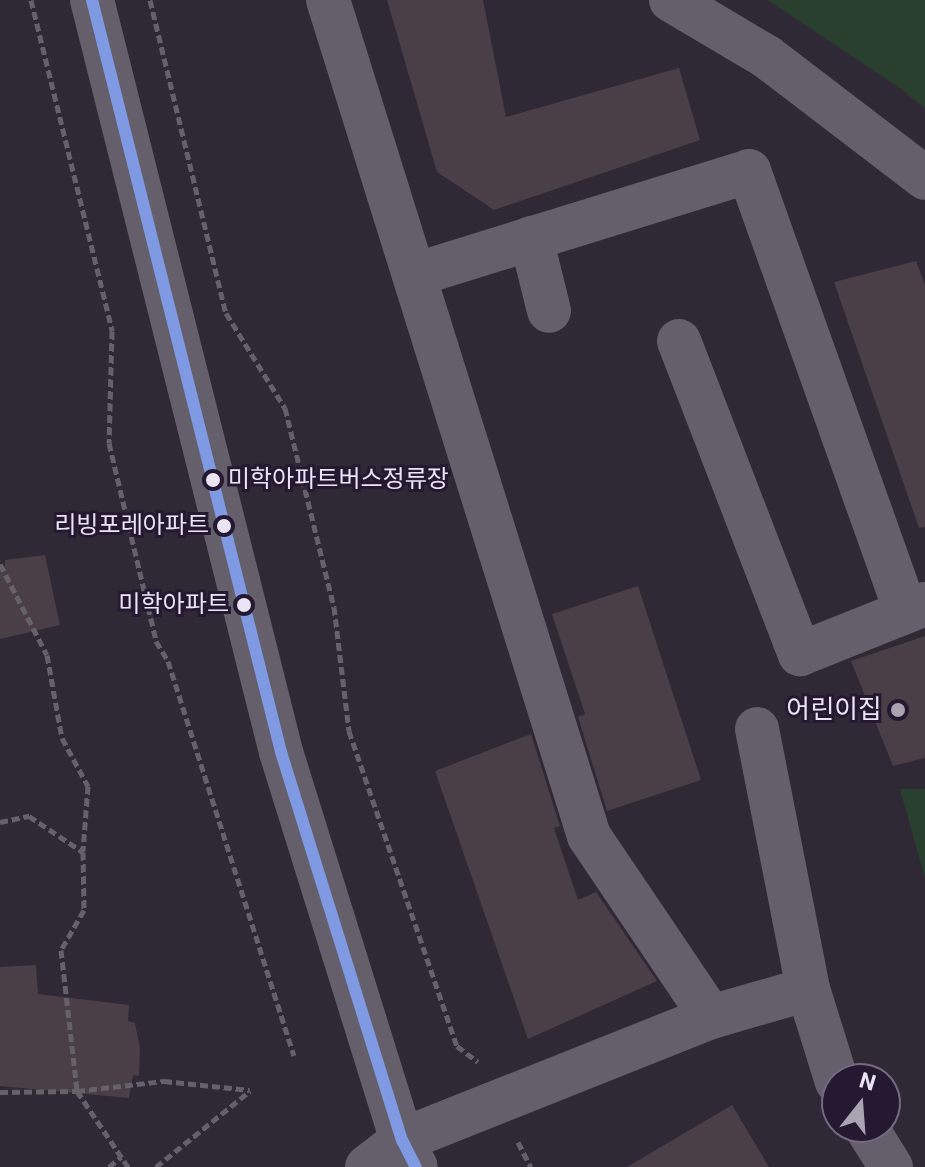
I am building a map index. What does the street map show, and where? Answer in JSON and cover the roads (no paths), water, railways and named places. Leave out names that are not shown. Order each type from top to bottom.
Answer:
[{"type":"street","points":[[92,0],[281,752],[409,1153]]},
{"type":"street","points":[[328,0],[589,836],[711,1017]]},
{"type":"street","points":[[671,0],[767,57],[925,178]]},
{"type":"street","points":[[414,275],[749,171],[916,608],[800,654],[679,341]]},
{"type":"street","points":[[531,238],[549,311]]},
{"type":"street","points":[[757,729],[808,989],[831,1063]]},
{"type":"street","points":[[367,1167],[409,1153],[497,1102],[711,1017],[808,989]]},
{"type":"street","points":[[876,1143],[891,1167]]},
{"type":"place","name":"미학아파트버스정류장","points":[[213,480]]},
{"type":"place","name":"리빙포레아파트","points":[[224,526]]},
{"type":"place","name":"미학아파트","points":[[244,605]]},
{"type":"place","name":"어린이집","points":[[898,710]]}]
